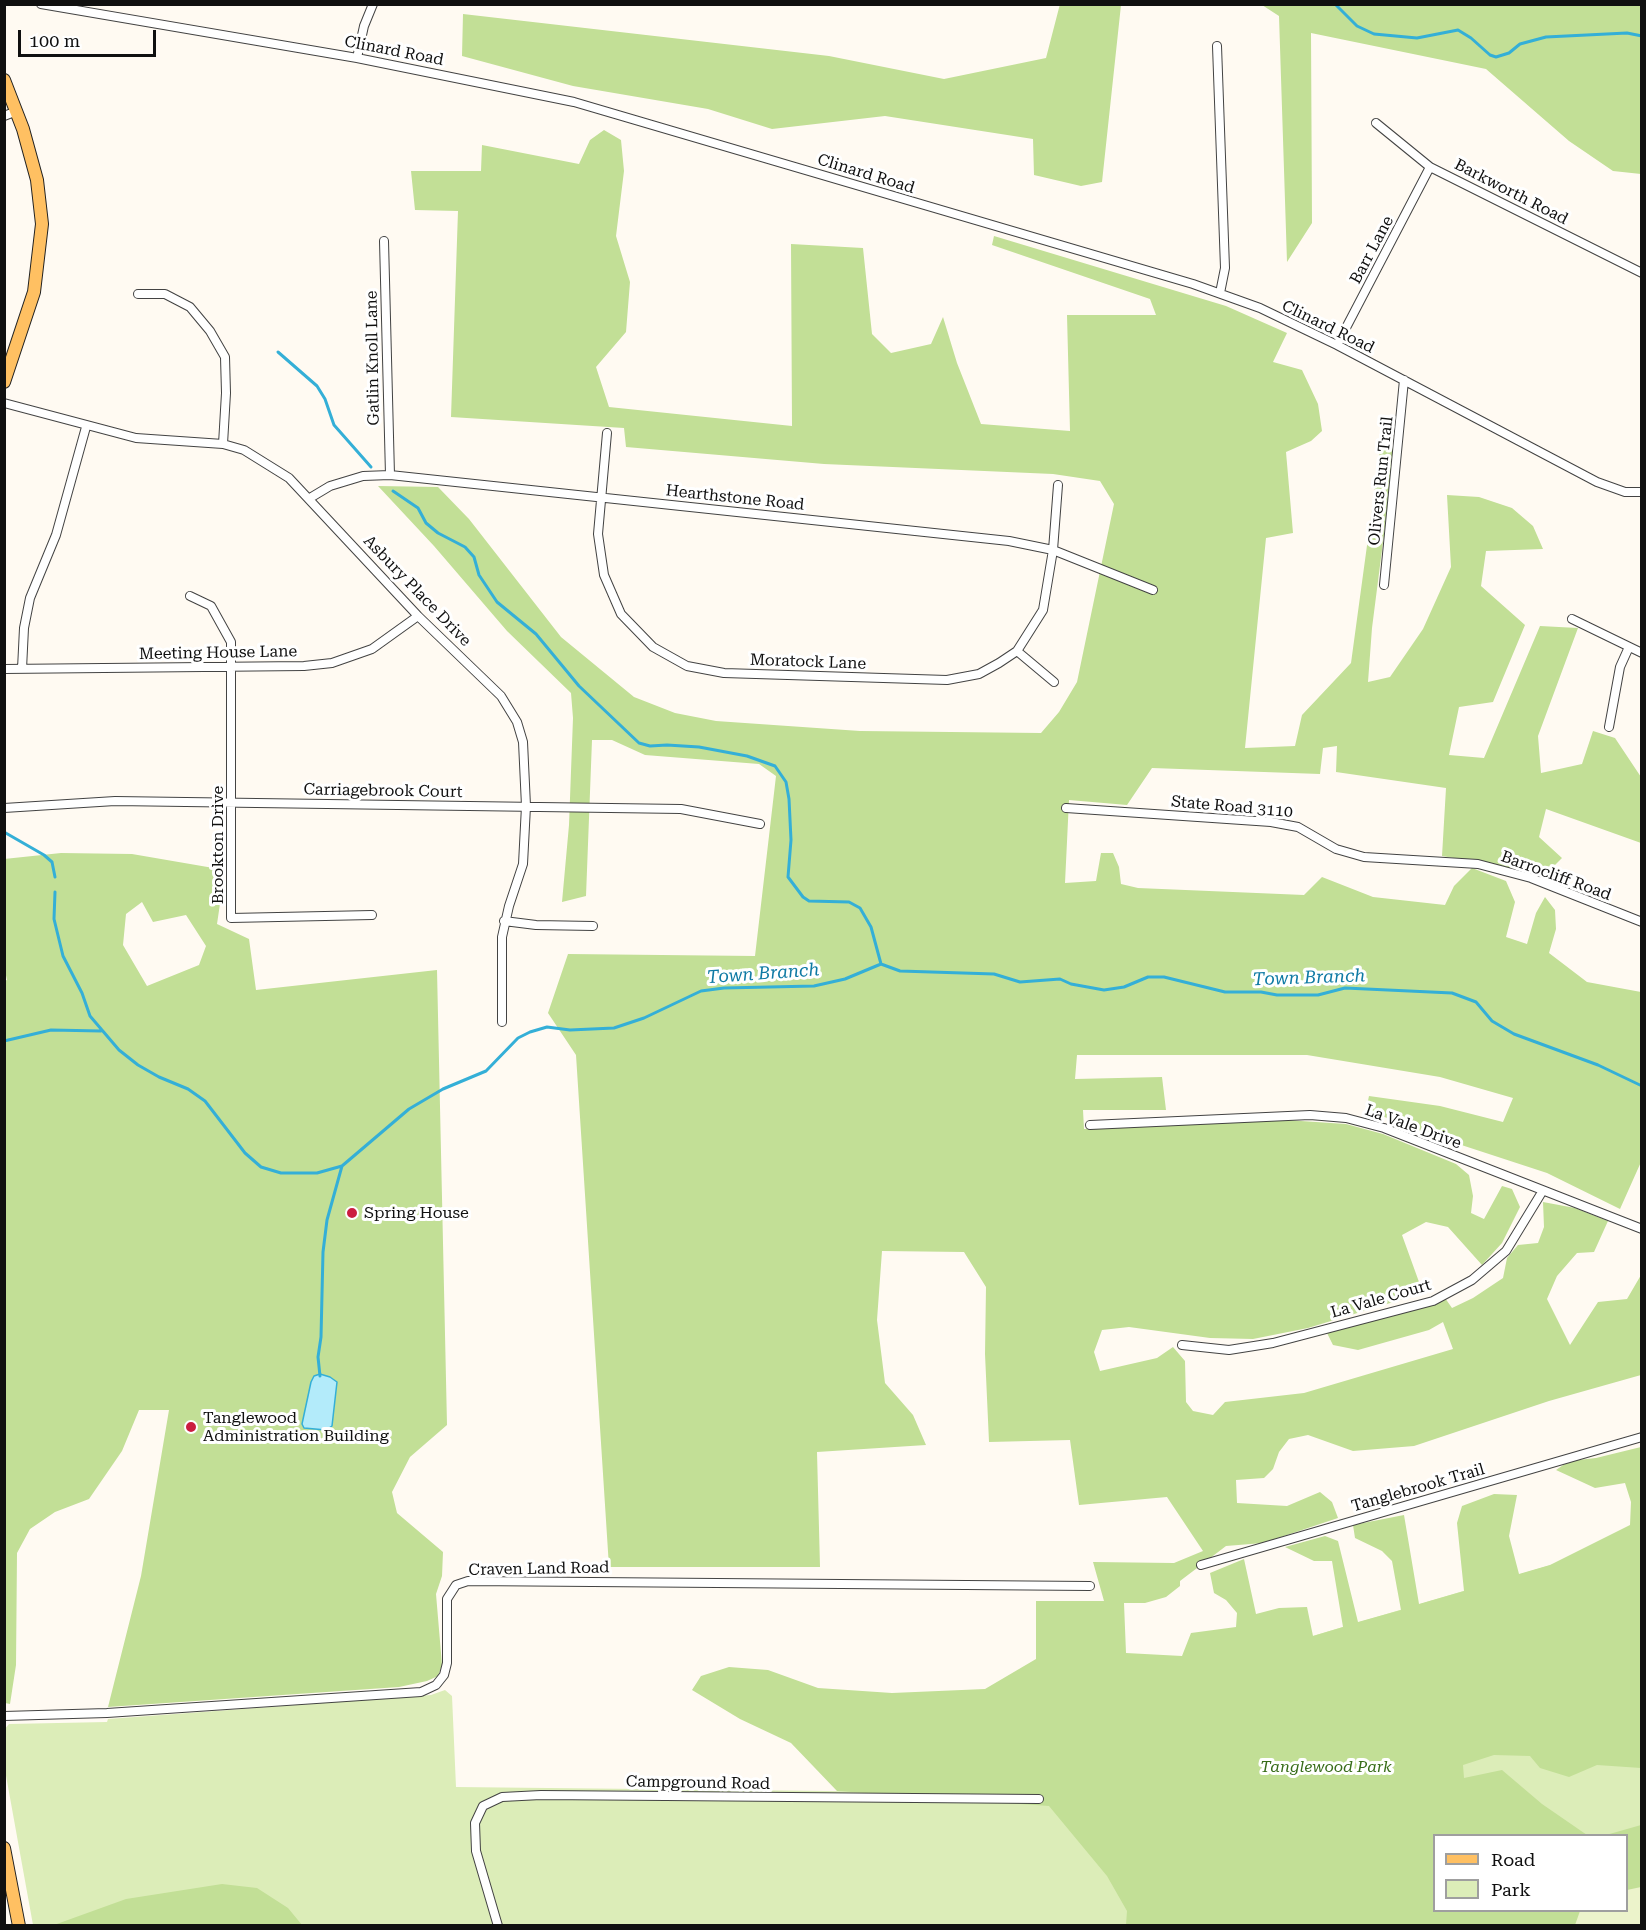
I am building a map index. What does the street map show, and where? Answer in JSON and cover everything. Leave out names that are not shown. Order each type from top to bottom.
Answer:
[{"type":"main road","points":[[4,80],[17,111],[37,180],[41,242],[30,307],[4,382]]},
{"type":"main road","points":[[4,1848],[19,1926]]},
{"type":"street","name":"Clinard Road","points":[[41,4],[357,58],[526,90],[615,112],[1220,293],[1260,308],[1337,345],[1597,482],[1625,492],[1641,492]]},
{"type":"street","points":[[357,58],[364,26],[373,4]]},
{"type":"street","points":[[1217,46],[1225,268],[1220,293]]},
{"type":"street","points":[[4,116],[17,111]]},
{"type":"street","name":"Barkworth Road","points":[[1376,123],[1430,167],[1641,273]]},
{"type":"street","name":"Barr Lane","points":[[1337,345],[1430,167]]},
{"type":"street","name":"Gatlin Knoll Lane","points":[[384,241],[390,475]]},
{"type":"street","points":[[138,294],[165,294],[189,307],[210,331],[225,357],[226,393],[223,444]]},
{"type":"street","name":"Olivers Run Trail","points":[[1384,585],[1404,380]]},
{"type":"street","name":"Asbury Place Drive","points":[[4,403],[136,438],[223,444],[244,450],[289,478],[310,498],[418,616],[501,696],[517,722],[523,741],[526,806],[523,864],[504,921],[501,952],[502,1022]]},
{"type":"street","points":[[22,669],[24,628],[30,598],[56,535],[86,426]]},
{"type":"street","name":"Moratock Lane","points":[[607,433],[599,497],[598,534],[604,575],[621,614],[653,647],[687,666],[724,673],[947,680],[979,674],[1017,651],[1043,610],[1053,550],[1058,485]]},
{"type":"street","name":"Hearthstone Road","points":[[310,498],[330,486],[363,476],[390,475],[1009,541],[1053,550],[1153,590]]},
{"type":"street","name":"Brookton Drive","points":[[190,596],[203,601],[220,617],[231,642],[231,918],[372,915]]},
{"type":"street","name":"Meeting House Lane","points":[[4,669],[304,666],[332,663],[372,650],[418,616]]},
{"type":"street","points":[[1572,619],[1641,653]]},
{"type":"street","points":[[1609,726],[1620,667],[1629,647]]},
{"type":"street","points":[[1017,651],[1054,682]]},
{"type":"street","name":"Carriagebrook Court","points":[[4,808],[115,801],[681,809],[760,824]]},
{"type":"street","name":"State Road 3110","points":[[1066,808],[1271,822],[1310,831],[1336,849],[1364,857],[1423,861]]},
{"type":"street","name":"Barrocliff Road","points":[[1423,861],[1478,864],[1531,878],[1641,922]]},
{"type":"street","points":[[504,921],[536,925],[593,926]]},
{"type":"street","name":"La Vale Drive","points":[[1090,1125],[1310,1115],[1346,1118],[1384,1128],[1641,1229]]},
{"type":"street","name":"La Vale Court","points":[[1182,1346],[1229,1350],[1274,1343],[1433,1301],[1472,1280],[1506,1251],[1542,1192]]},
{"type":"street","name":"Tanglebrook Trail","points":[[1201,1565],[1641,1437]]},
{"type":"street","name":"Craven Land Road","points":[[4,1716],[108,1713],[421,1692],[436,1685],[444,1675],[447,1663],[447,1599],[456,1585],[468,1581],[1090,1586]]},
{"type":"street","name":"Campground Road","points":[[498,1926],[476,1851],[475,1823],[483,1806],[502,1797],[541,1795],[1039,1799]]},
{"type":"green space","points":[[1060,4],[1121,5],[1102,182],[1081,186],[1034,175],[1033,139],[885,116],[772,129],[708,109],[573,86],[462,56],[463,14],[829,56],[944,79],[1046,58]]},
{"type":"green space","points":[[1262,5],[1641,5],[1641,174],[1613,171],[1569,141],[1486,69],[1311,33],[1312,223],[1287,262],[1279,16]]},
{"type":"green space","points":[[604,130],[621,140],[624,171],[616,236],[630,282],[626,332],[596,367],[609,407],[792,426],[791,244],[863,248],[872,334],[891,353],[931,344],[943,317],[957,363],[981,424],[1070,431],[1067,315],[1156,315],[1150,299],[992,245],[994,236],[1226,306],[1287,333],[1273,362],[1302,370],[1318,404],[1322,431],[1311,441],[1286,452],[1293,533],[1266,538],[1245,748],[1295,746],[1302,715],[1351,663],[1380,450],[1395,448],[1372,628],[1368,682],[1390,677],[1423,629],[1451,567],[1447,495],[1479,497],[1512,508],[1533,526],[1543,549],[1486,551],[1481,586],[1525,625],[1493,702],[1459,707],[1449,755],[1484,758],[1540,626],[1578,628],[1538,736],[1541,773],[1582,764],[1593,731],[1615,738],[1641,777],[1641,843],[1546,809],[1539,837],[1562,858],[1546,874],[1442,856],[1446,788],[1336,772],[1337,746],[1323,748],[1320,774],[1152,768],[1127,805],[1069,800],[1065,883],[1096,881],[1101,853],[1113,853],[1119,867],[1121,884],[1138,888],[1304,895],[1322,877],[1373,897],[1445,905],[1454,886],[1472,868],[1506,881],[1515,902],[1506,937],[1527,944],[1536,913],[1545,897],[1555,910],[1556,929],[1549,953],[1587,982],[1641,992],[1641,1162],[1620,1209],[1547,1173],[1440,1138],[1366,1110],[1369,1096],[1440,1106],[1503,1122],[1513,1098],[1440,1077],[1307,1055],[1077,1055],[1075,1079],[1162,1077],[1166,1110],[1083,1110],[1084,1129],[1286,1120],[1346,1124],[1383,1134],[1456,1164],[1469,1175],[1473,1196],[1471,1213],[1484,1219],[1502,1186],[1512,1189],[1520,1207],[1502,1243],[1482,1265],[1448,1227],[1426,1222],[1402,1235],[1423,1293],[1308,1328],[1253,1339],[1210,1338],[1129,1327],[1102,1330],[1094,1352],[1100,1371],[1157,1358],[1173,1347],[1185,1361],[1186,1402],[1193,1411],[1213,1415],[1225,1402],[1304,1393],[1453,1349],[1443,1322],[1429,1330],[1358,1350],[1333,1345],[1327,1333],[1445,1298],[1452,1308],[1473,1298],[1503,1278],[1507,1258],[1518,1245],[1538,1243],[1544,1227],[1543,1202],[1575,1208],[1608,1221],[1594,1252],[1577,1253],[1557,1276],[1547,1299],[1570,1345],[1598,1302],[1627,1299],[1641,1275],[1641,1375],[1549,1401],[1414,1446],[1353,1451],[1308,1435],[1289,1439],[1279,1452],[1273,1469],[1264,1478],[1236,1480],[1237,1503],[1287,1506],[1320,1492],[1332,1502],[1338,1518],[1263,1543],[1226,1546],[1180,1581],[1180,1586],[1166,1597],[1145,1603],[1124,1603],[1126,1653],[1182,1656],[1191,1633],[1236,1627],[1237,1613],[1226,1600],[1214,1593],[1210,1573],[1244,1559],[1256,1614],[1279,1608],[1307,1607],[1313,1636],[1343,1627],[1332,1561],[1314,1561],[1285,1547],[1325,1536],[1338,1541],[1358,1622],[1401,1610],[1392,1561],[1382,1551],[1355,1538],[1353,1525],[1404,1515],[1419,1604],[1464,1591],[1457,1523],[1462,1506],[1494,1494],[1517,1495],[1509,1536],[1519,1574],[1550,1565],[1630,1525],[1631,1502],[1625,1483],[1595,1488],[1556,1470],[1569,1461],[1596,1458],[1641,1447],[1641,1768],[1597,1765],[1569,1777],[1540,1768],[1530,1756],[1494,1755],[1463,1765],[1464,1778],[1502,1770],[1542,1804],[1586,1834],[1433,1834],[1433,1912],[1628,1912],[1628,1834],[1610,1834],[1641,1825],[1641,1911],[1599,1926],[1126,1925],[1127,1911],[1107,1876],[1049,1806],[837,1791],[791,1743],[740,1719],[692,1690],[701,1676],[729,1667],[768,1670],[818,1688],[892,1693],[985,1689],[1036,1659],[1036,1601],[1104,1601],[1093,1562],[1174,1563],[1203,1551],[1167,1497],[1079,1505],[1070,1440],[989,1442],[985,1354],[986,1287],[964,1252],[882,1251],[877,1320],[885,1383],[913,1415],[926,1445],[817,1452],[820,1567],[609,1567],[576,1055],[548,1013],[568,954],[755,956],[776,776],[759,764],[645,755],[612,740],[592,740],[586,896],[562,902],[569,825],[573,718],[571,693],[507,631],[434,546],[378,486],[438,487],[469,519],[561,637],[634,697],[675,713],[716,721],[860,731],[1041,733],[1059,712],[1077,682],[1114,504],[1100,481],[1053,474],[824,464],[626,447],[624,428],[451,417],[458,211],[415,210],[411,171],[481,171],[482,145],[579,164],[590,140]]},
{"type":"green space","points":[[61,853],[132,854],[225,870],[217,924],[249,939],[256,990],[437,970],[447,1425],[410,1457],[392,1492],[397,1513],[443,1552],[442,1576],[436,1594],[442,1665],[438,1676],[427,1681],[399,1687],[108,1707],[141,1576],[169,1410],[139,1410],[122,1451],[89,1499],[55,1512],[30,1529],[17,1553],[16,1665],[10,1704],[5,1703],[4,981],[7,980],[4,966],[4,859]],"holes":[[[142,902],[153,922],[186,915],[206,946],[199,965],[147,986],[123,945],[126,914]]]},
{"type":"green space","name":"Tanglewood Park","points":[[1641,1538],[1641,1925],[33,1925],[5,1770],[4,1730],[9,1724],[107,1722],[108,1719],[431,1695],[445,1690],[452,1696],[456,1787],[1197,1795],[1192,1672]]},
{"type":"green space","points":[[222,1884],[257,1888],[288,1908],[302,1925],[54,1925],[126,1899]]},
{"type":"green space","points":[[1641,1887],[1641,1925],[1575,1925],[1580,1912],[1628,1912],[1628,1890]]},
{"type":"water","points":[[320,1374],[337,1382],[332,1426],[326,1430],[304,1428],[302,1424],[311,1382],[314,1376]]},
{"type":"waterway","points":[[1335,4],[1357,26],[1374,34],[1417,38],[1458,30],[1490,55],[1496,57],[1509,53],[1520,44],[1546,37],[1627,33],[1642,36]]},
{"type":"waterway","points":[[278,352],[317,386],[325,399],[334,425],[371,467]]},
{"type":"waterway","points":[[393,491],[418,508],[426,523],[438,533],[465,547],[474,557],[479,575],[497,602],[536,634],[579,686],[639,743],[650,746],[699,747],[747,756],[775,766],[786,782],[789,799],[791,840],[788,877],[803,897],[809,901],[849,902],[860,908],[871,927],[881,964]]},
{"type":"waterway","points":[[4,832],[52,862],[55,877]]},
{"type":"waterway","name":"Town Branch","points":[[55,892],[54,919],[63,956],[82,993],[90,1016],[119,1050],[138,1065],[188,1089],[205,1101],[245,1153],[261,1167],[281,1173],[317,1173],[342,1166],[409,1109],[443,1089],[486,1071],[518,1038],[530,1032],[547,1027],[570,1030],[614,1028],[644,1018],[701,991],[724,988],[814,986],[845,979],[881,964],[900,971],[994,974],[1020,982],[1060,979],[1071,984],[1104,990],[1124,987],[1148,977],[1164,977],[1225,992],[1261,992],[1277,995],[1318,995],[1345,988],[1452,993],[1476,1002],[1492,1021],[1514,1034],[1598,1065],[1642,1086]]},
{"type":"waterway","points":[[4,1041],[51,1030],[101,1031]]},
{"type":"waterway","points":[[320,1376],[318,1357],[321,1337],[323,1252],[327,1220],[342,1166]]},
{"type":"place","name":"Spring House","points":[[352,1213]]},
{"type":"place","name":"Tanglewood Administration Building","points":[[191,1427]]}]
